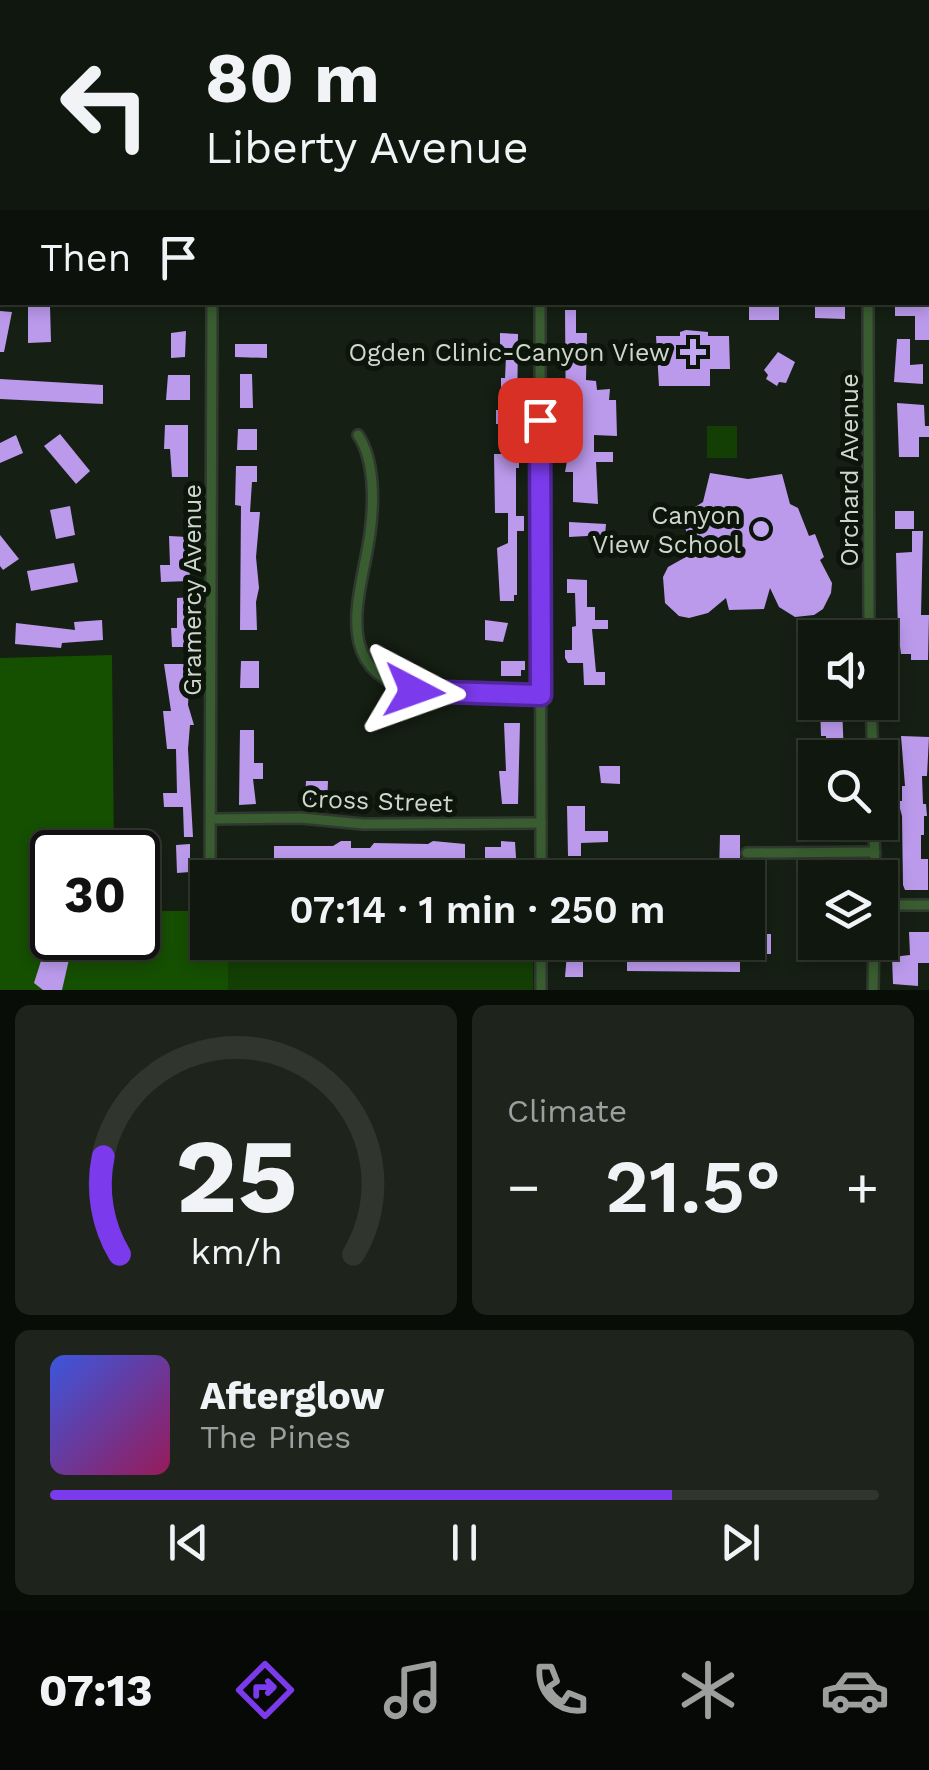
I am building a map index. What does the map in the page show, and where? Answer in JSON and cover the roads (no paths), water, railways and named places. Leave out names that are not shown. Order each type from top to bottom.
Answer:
[{"type":"street","name":"Gramercy Avenue","points":[[211,860],[212,305]]},
{"type":"street","points":[[540,305],[541,860]]},
{"type":"street","name":"Orchard Avenue","points":[[868,305],[869,620]]},
{"type":"street","points":[[358,436],[368,456],[370,492],[370,532],[355,604],[355,624],[364,656],[382,675],[414,691],[541,695]]},
{"type":"street","name":"Cross Street","points":[[212,819],[302,818],[363,824],[541,823]]},
{"type":"street","points":[[875,840],[875,860]]},
{"type":"street","points":[[747,852],[875,852]]},
{"type":"street","points":[[898,906],[929,905]]},
{"type":"street","points":[[541,960],[541,990]]},
{"type":"street","points":[[874,960],[874,990]]},
{"type":"place","name":"Ogden Clinic-Canyon View","points":[[693,352]]},
{"type":"place","name":"Canyon View School","points":[[761,529]]}]
